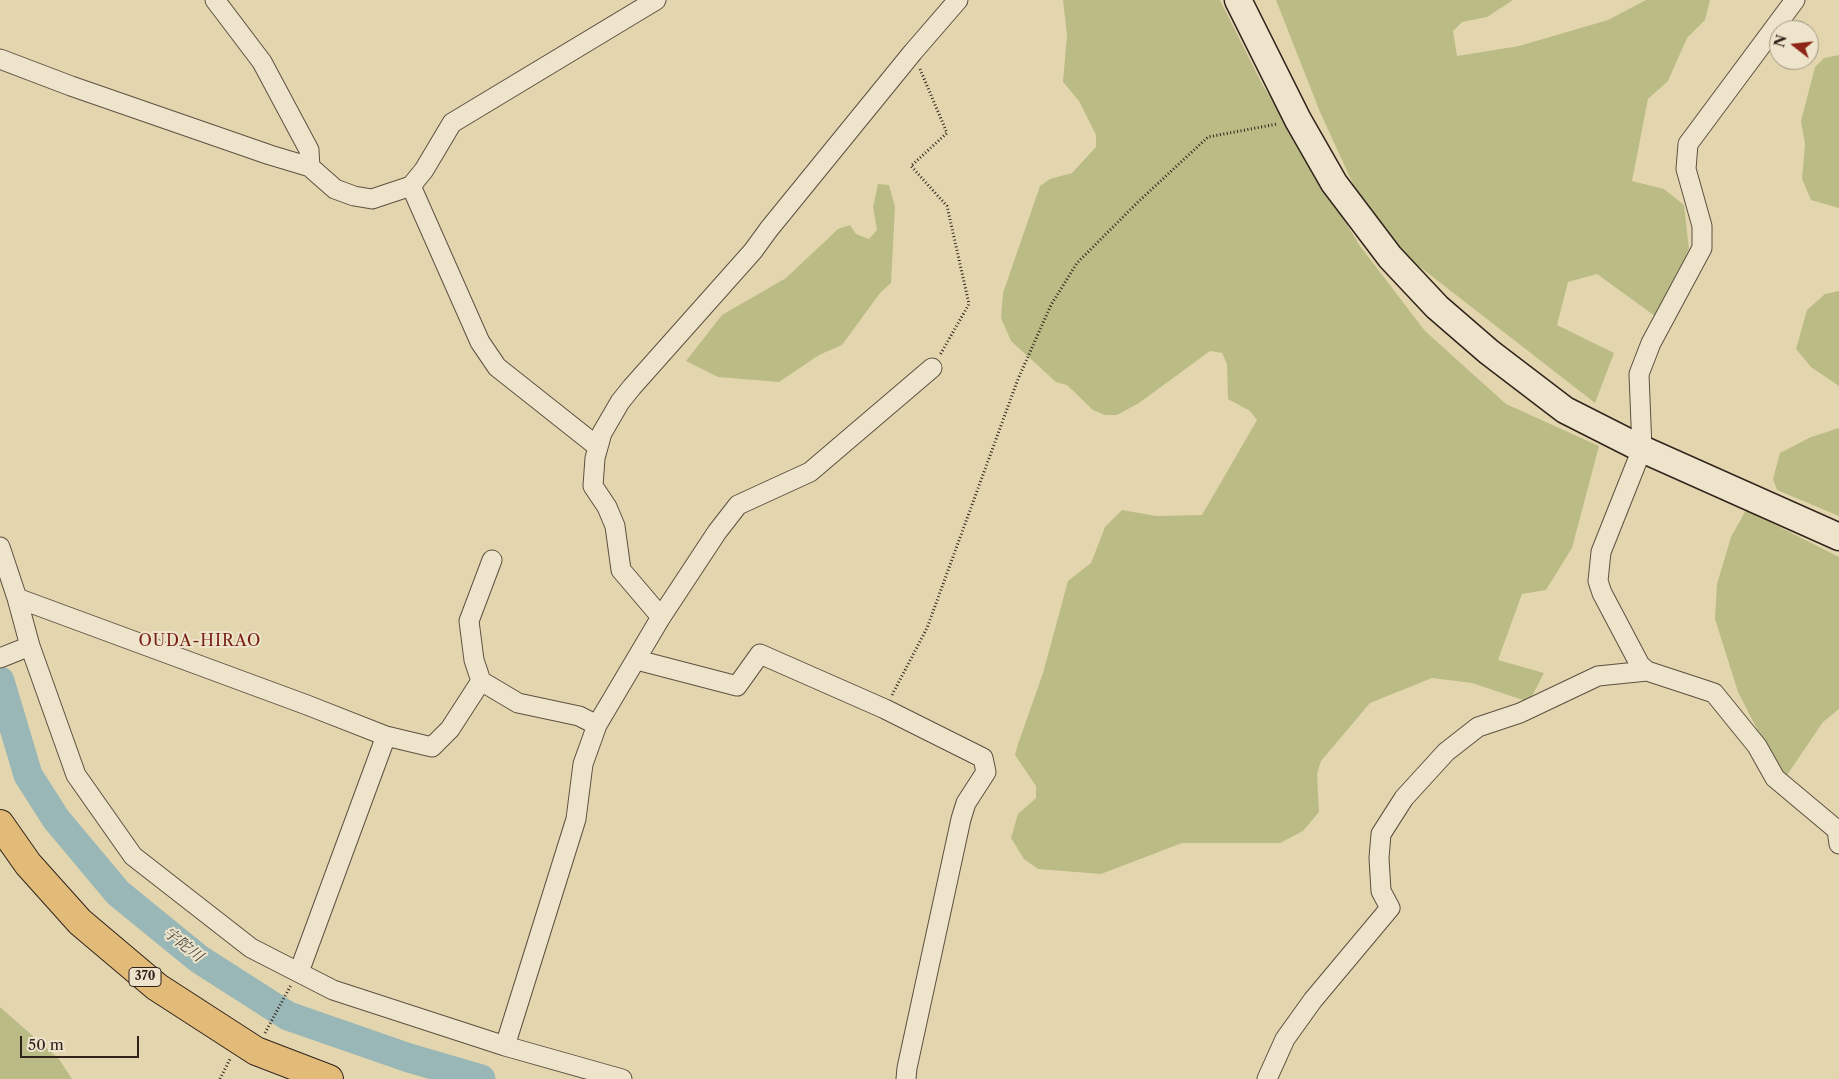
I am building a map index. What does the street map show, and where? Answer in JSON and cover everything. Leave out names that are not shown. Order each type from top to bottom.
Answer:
[{"type":"highway","name":"370","points":[[0,824],[28,864],[80,922],[157,986],[256,1051],[329,1079]]},
{"type":"street","points":[[215,0],[262,62],[309,150],[310,167]]},
{"type":"street","points":[[0,59],[90,93],[310,167],[335,189],[372,200],[411,186],[424,170],[452,123],[656,0]]},
{"type":"street","points":[[1238,0],[1298,120],[1334,183],[1390,257],[1437,307],[1489,352],[1565,410],[1642,449],[1839,537]]},
{"type":"street","points":[[1647,672],[1640,666],[1632,652],[1602,593],[1598,580],[1601,552],[1642,449],[1639,374],[1652,343],[1702,248],[1702,226],[1686,169],[1688,144],[1795,0]]},
{"type":"street","points":[[661,617],[621,570],[615,526],[607,507],[593,486],[594,458],[602,433],[620,402],[753,251],[956,1]]},
{"type":"street","points":[[411,186],[480,342],[497,367],[598,447]]},
{"type":"street","points":[[505,1046],[576,820],[583,764],[598,725],[661,617],[717,532],[738,504],[810,472],[932,368]]},
{"type":"street","points":[[0,547],[17,598],[28,647],[76,775],[133,856],[251,948],[296,978],[505,1046],[622,1079]]},
{"type":"street","points":[[492,560],[468,620],[474,660],[481,681],[518,703],[579,716],[598,725]]},
{"type":"street","points":[[17,598],[289,698],[386,736],[432,747],[450,729],[481,681]]},
{"type":"street","points":[[0,658],[28,647]]},
{"type":"street","points":[[637,660],[737,686],[760,654],[886,710],[983,758],[986,772],[966,803],[961,819],[906,1079]]},
{"type":"street","points":[[1267,1079],[1285,1039],[1313,1000],[1390,908],[1381,891],[1379,858],[1381,834],[1404,798],[1446,752],[1478,728],[1520,713],[1598,676],[1647,672],[1714,693],[1758,746],[1774,778],[1837,830],[1839,844]]},
{"type":"street","points":[[296,978],[386,736]]},
{"type":"path","points":[[913,52],[948,133],[911,166],[947,206],[969,304],[932,368]]},
{"type":"path","points":[[886,710],[927,628],[1018,379],[1051,305],[1077,263],[1138,202],[1208,137],[1298,120]]},
{"type":"path","points":[[261,1039],[296,978]]},
{"type":"green space","points":[[1063,0],[1220,0],[1262,84],[1360,246],[1425,331],[1506,404],[1599,446],[1572,548],[1546,590],[1522,594],[1498,660],[1544,673],[1529,702],[1472,683],[1432,678],[1370,703],[1321,761],[1317,774],[1319,812],[1303,831],[1280,843],[1182,843],[1101,874],[1038,869],[1024,859],[1011,838],[1018,814],[1036,798],[1036,786],[1015,755],[1043,673],[1068,581],[1091,563],[1105,527],[1122,510],[1156,516],[1202,515],[1257,420],[1250,411],[1228,399],[1227,364],[1222,353],[1210,351],[1139,403],[1117,415],[1105,415],[1093,410],[1067,385],[1056,382],[1011,341],[1001,318],[1003,293],[1040,186],[1050,179],[1072,173],[1096,147],[1096,135],[1079,101],[1063,82],[1067,35]]},
{"type":"green space","points":[[1276,0],[1513,0],[1487,17],[1462,22],[1453,31],[1457,56],[1519,46],[1608,20],[1646,0],[1710,0],[1705,20],[1687,38],[1668,81],[1648,99],[1632,181],[1664,189],[1684,205],[1689,249],[1659,319],[1597,274],[1568,282],[1557,325],[1614,353],[1595,403],[1375,232],[1320,112]]},
{"type":"green space","points":[[1839,55],[1839,208],[1811,200],[1802,179],[1805,144],[1801,121],[1814,70],[1819,70],[1819,63],[1824,58]]},
{"type":"green space","points":[[878,184],[889,185],[895,207],[891,283],[880,293],[842,345],[819,355],[779,382],[718,377],[686,361],[722,315],[786,278],[838,229],[850,225],[856,234],[869,239],[877,230],[873,207]]},
{"type":"green space","points":[[1839,291],[1839,386],[1811,367],[1796,349],[1807,310],[1825,294]]},
{"type":"green space","points":[[1839,428],[1839,516],[1777,490],[1773,479],[1780,453],[1811,437]]},
{"type":"green space","points":[[1746,510],[1839,557],[1839,709],[1823,722],[1787,775],[1777,768],[1738,692],[1715,619],[1717,584],[1731,537]]},
{"type":"green space","points":[[0,1007],[59,1059],[72,1079],[0,1079]]},
{"type":"waterway","name":"宇陀川","points":[[0,681],[28,775],[56,819],[118,893],[199,959],[288,1016],[409,1058],[481,1079]]},
{"type":"district","name":"OUDA-HIRAO","points":[[200,641]]}]
